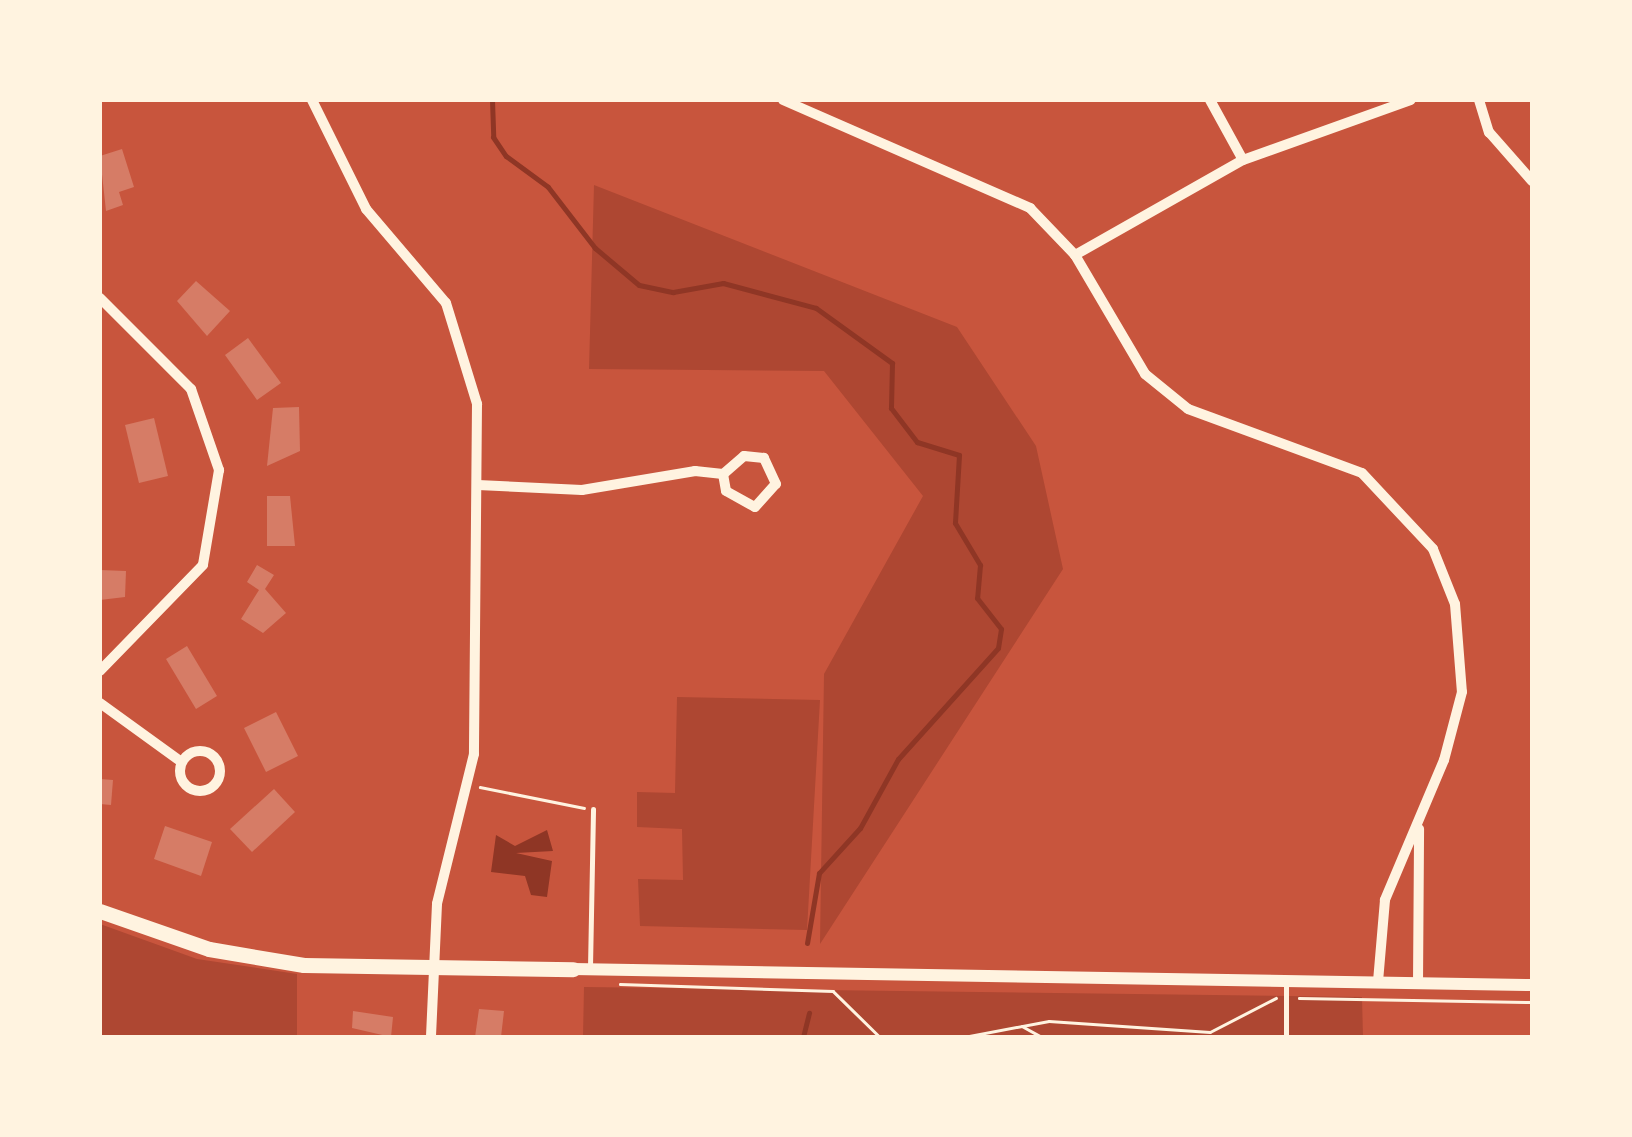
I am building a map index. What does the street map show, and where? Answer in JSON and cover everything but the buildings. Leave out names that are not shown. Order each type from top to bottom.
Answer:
[{"type":"main road","points":[[100,912],[256,958],[572,969]]},
{"type":"street","points":[[312,100],[366,209],[446,303],[477,404],[470,782],[444,863],[430,1037]]},
{"type":"street","points":[[783,100],[1030,208],[1075,254],[1145,374],[1188,409],[1362,473],[1433,549],[1456,604],[1462,692],[1419,825],[1381,916],[1378,982]]},
{"type":"street","points":[[1210,100],[1243,160]]},
{"type":"street","points":[[1075,254],[1243,160],[1411,100]]},
{"type":"street","points":[[1479,100],[1489,132],[1532,181]]},
{"type":"street","points":[[100,298],[191,389],[219,470],[203,565],[100,671]]},
{"type":"street","points":[[478,485],[582,490],[724,474],[744,456],[764,458],[776,484],[755,507],[726,492],[724,474]]},
{"type":"street","points":[[100,703],[180,761],[194,790],[220,779],[210,756],[180,761]]},
{"type":"street","points":[[1418,983],[1419,825]]},
{"type":"street","points":[[572,969],[1532,985]]},
{"type":"lane","points":[[590,970],[592,809]]},
{"type":"lane","points":[[1286,980],[1286,1037]]},
{"type":"path","points":[[470,782],[496,795],[592,809]]},
{"type":"path","points":[[620,970],[620,988],[832,991],[880,1037]]},
{"type":"path","points":[[964,1037],[1022,1026],[1042,1037]]},
{"type":"shaded area","points":[[594,185],[957,327],[1036,446],[1063,569],[820,944],[824,674],[923,496],[824,371],[589,369]]},
{"type":"shaded area","points":[[677,697],[820,700],[807,930],[640,926],[638,879],[683,880],[682,829],[637,827],[637,792],[675,793]]},
{"type":"shaded area","points":[[547,830],[553,851],[516,853],[552,861],[547,897],[531,895],[525,876],[491,872],[496,835],[515,846]]},
{"type":"shaded area","points":[[100,924],[197,959],[297,974],[297,1037],[100,1037]]},
{"type":"shaded area","points":[[584,987],[1362,997],[1363,1037],[583,1037]]},
{"type":"waterway","points":[[492,100],[493,137],[506,156],[548,187],[595,248],[639,285],[673,292],[723,283],[816,308],[892,363],[891,408],[917,442],[959,455],[955,523],[980,565],[977,598],[1001,629],[998,648],[898,759],[860,828],[819,873],[807,943]]},
{"type":"waterway","points":[[803,1037],[809,1013]]}]
